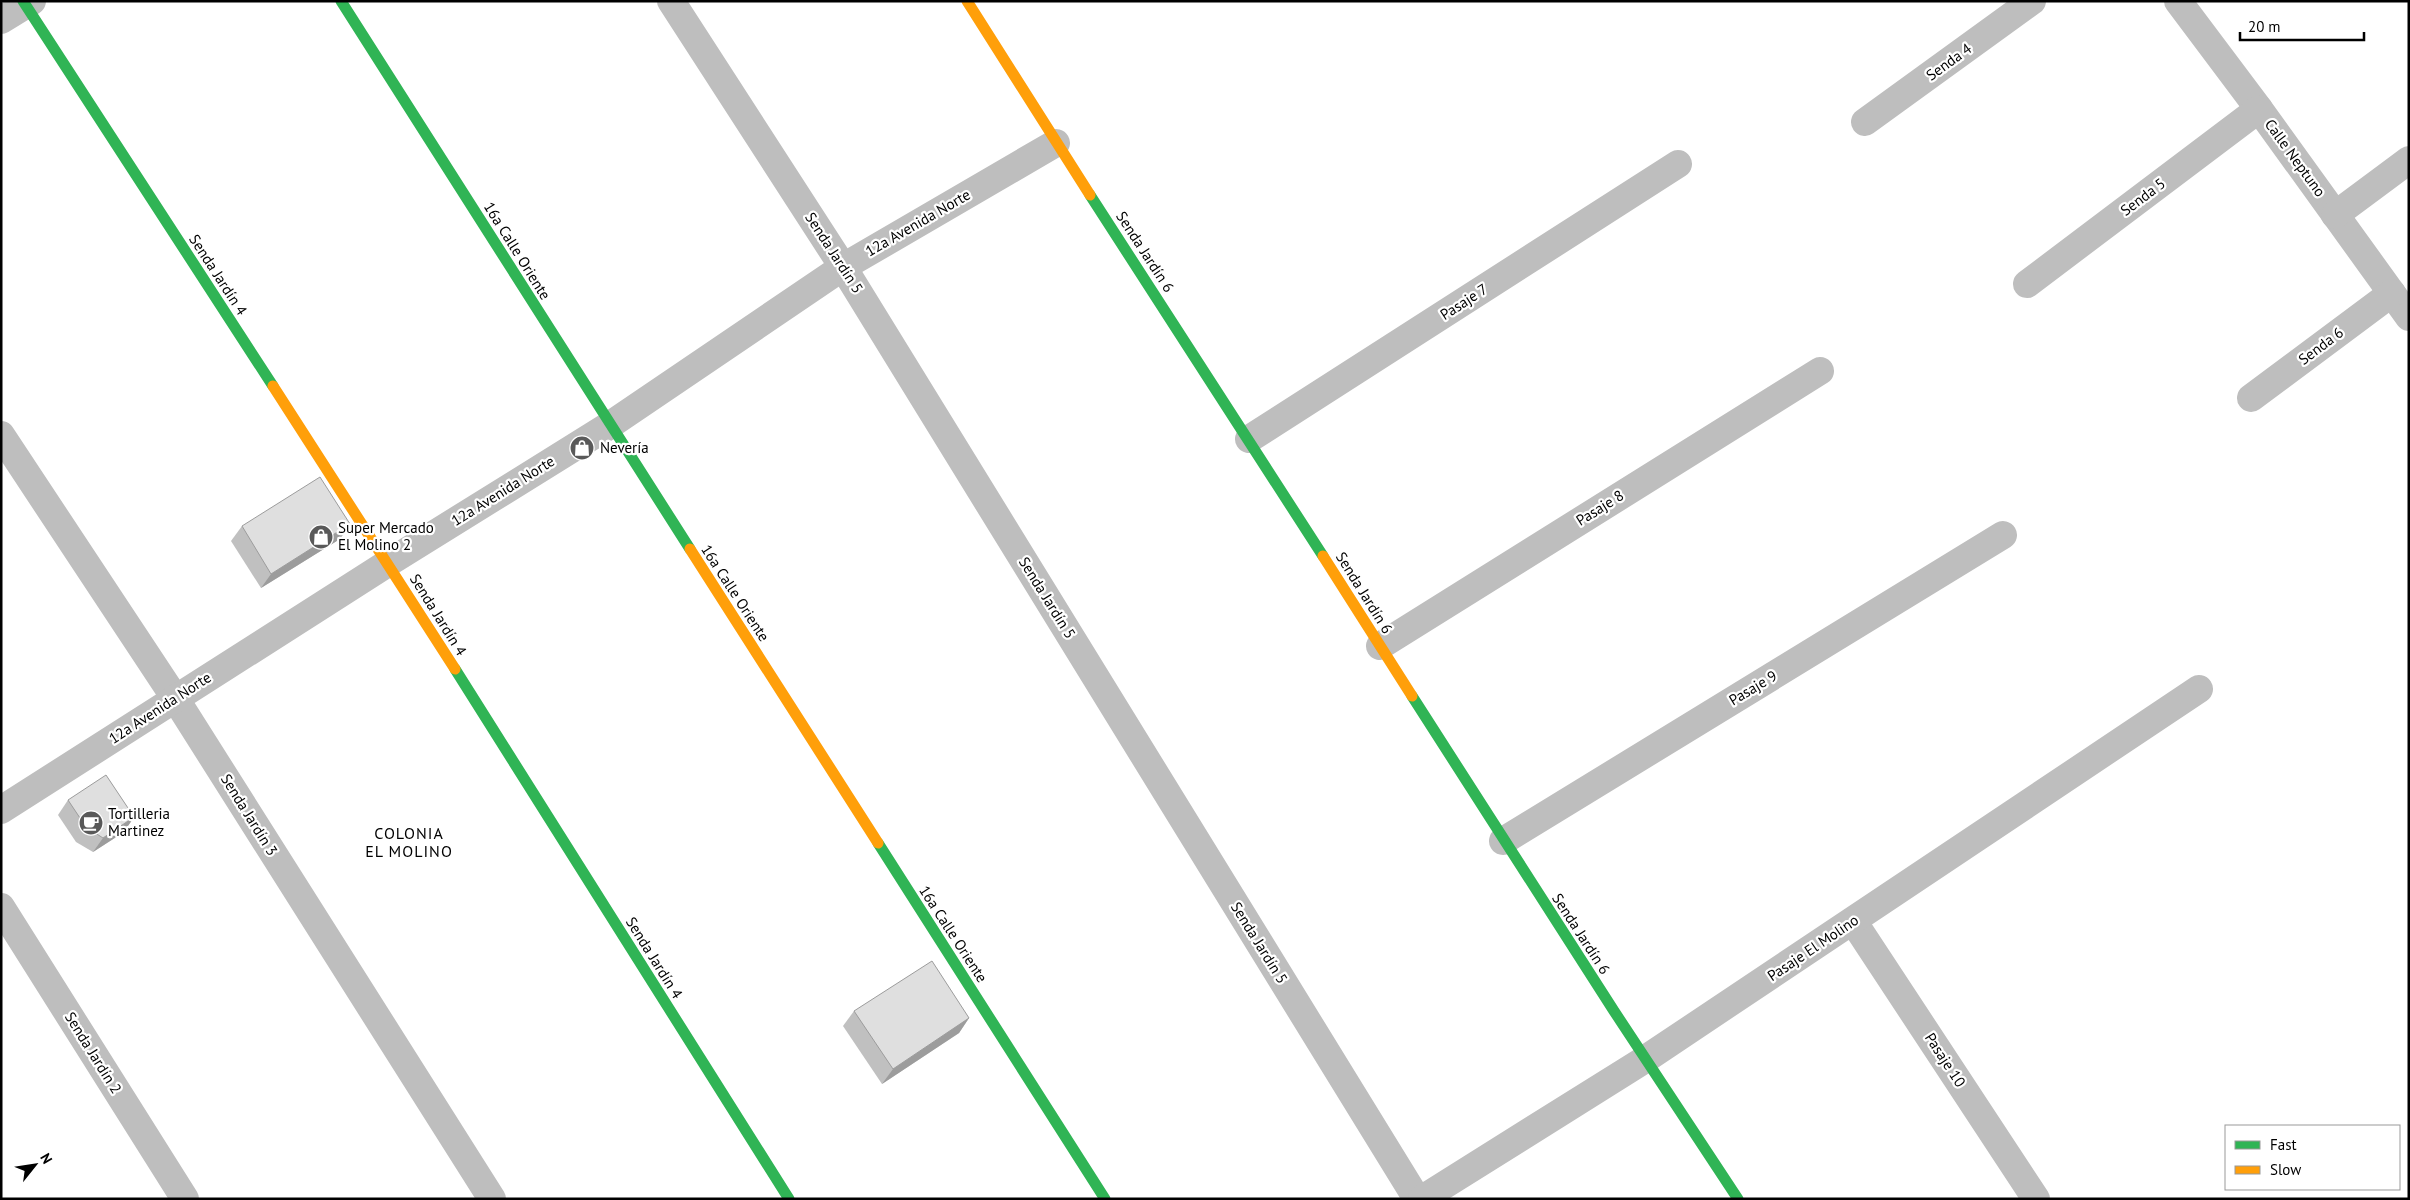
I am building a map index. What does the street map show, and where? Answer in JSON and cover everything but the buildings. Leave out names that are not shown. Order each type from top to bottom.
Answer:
[{"type":"street","name":"16a Calle Oriente","points":[[341,1],[1105,1199]]},
{"type":"street","name":"Senda Jardín 5","points":[[671,1],[843,267],[1417,1199]]},
{"type":"street","name":"Senda Jardín 6","points":[[967,1],[1056,143],[1249,440],[1503,841],[1644,1060],[1738,1199]]},
{"type":"street","name":"Senda 4","points":[[1865,122],[2032,1]]},
{"type":"street","name":"Calle Neptuno","points":[[2178,1],[2259,109],[2409,317]]},
{"type":"street","points":[[1,20],[27,3]]},
{"type":"street","name":"Senda Jardín 4","points":[[27,3],[388,563],[789,1199]]},
{"type":"street","name":"Senda 5","points":[[2027,284],[2259,109]]},
{"type":"street","name":"12a Avenida Norte","points":[[1,810],[388,563],[610,425],[843,267],[1056,143]]},
{"type":"street","points":[[2335,215],[2409,160]]},
{"type":"street","name":"Pasaje 7","points":[[1249,440],[1678,164]]},
{"type":"street","name":"Senda 6","points":[[2251,398],[2392,294]]},
{"type":"street","name":"Pasaje 8","points":[[1380,646],[1820,371]]},
{"type":"street","name":"Senda Jardín 3","points":[[1,435],[175,698],[492,1199]]},
{"type":"street","name":"Pasaje 9","points":[[1503,841],[2003,536]]},
{"type":"street","name":"Pasaje El Molino","points":[[1422,1199],[1644,1060],[2198,689]]},
{"type":"street","name":"Senda Jardín 2","points":[[1,907],[185,1199]]},
{"type":"street","name":"Pasaje 10","points":[[1853,921],[2036,1199]]},
{"type":"traffic: fast","points":[[23,1],[273,386]]},
{"type":"traffic: fast","points":[[341,1],[690,549]]},
{"type":"traffic: fast","points":[[1090,195],[1323,556]]},
{"type":"traffic: fast","points":[[455,669],[789,1199]]},
{"type":"traffic: fast","points":[[1412,696],[1614,1011],[1738,1199]]},
{"type":"traffic: fast","points":[[878,843],[1105,1199]]},
{"type":"traffic: slow","points":[[967,1],[1090,195]]},
{"type":"traffic: slow","points":[[273,386],[455,669]]},
{"type":"traffic: slow","points":[[690,549],[878,843]]},
{"type":"traffic: slow","points":[[1323,556],[1412,696]]},
{"type":"place","name":"Nevería","points":[[582,448]]},
{"type":"place","name":"Super Mercado El Molino 2","points":[[321,537]]},
{"type":"place","name":"Tortilleria Martinez","points":[[91,823]]},
{"type":"district","name":"COLONIA EL MOLINO","points":[[409,842]]}]
